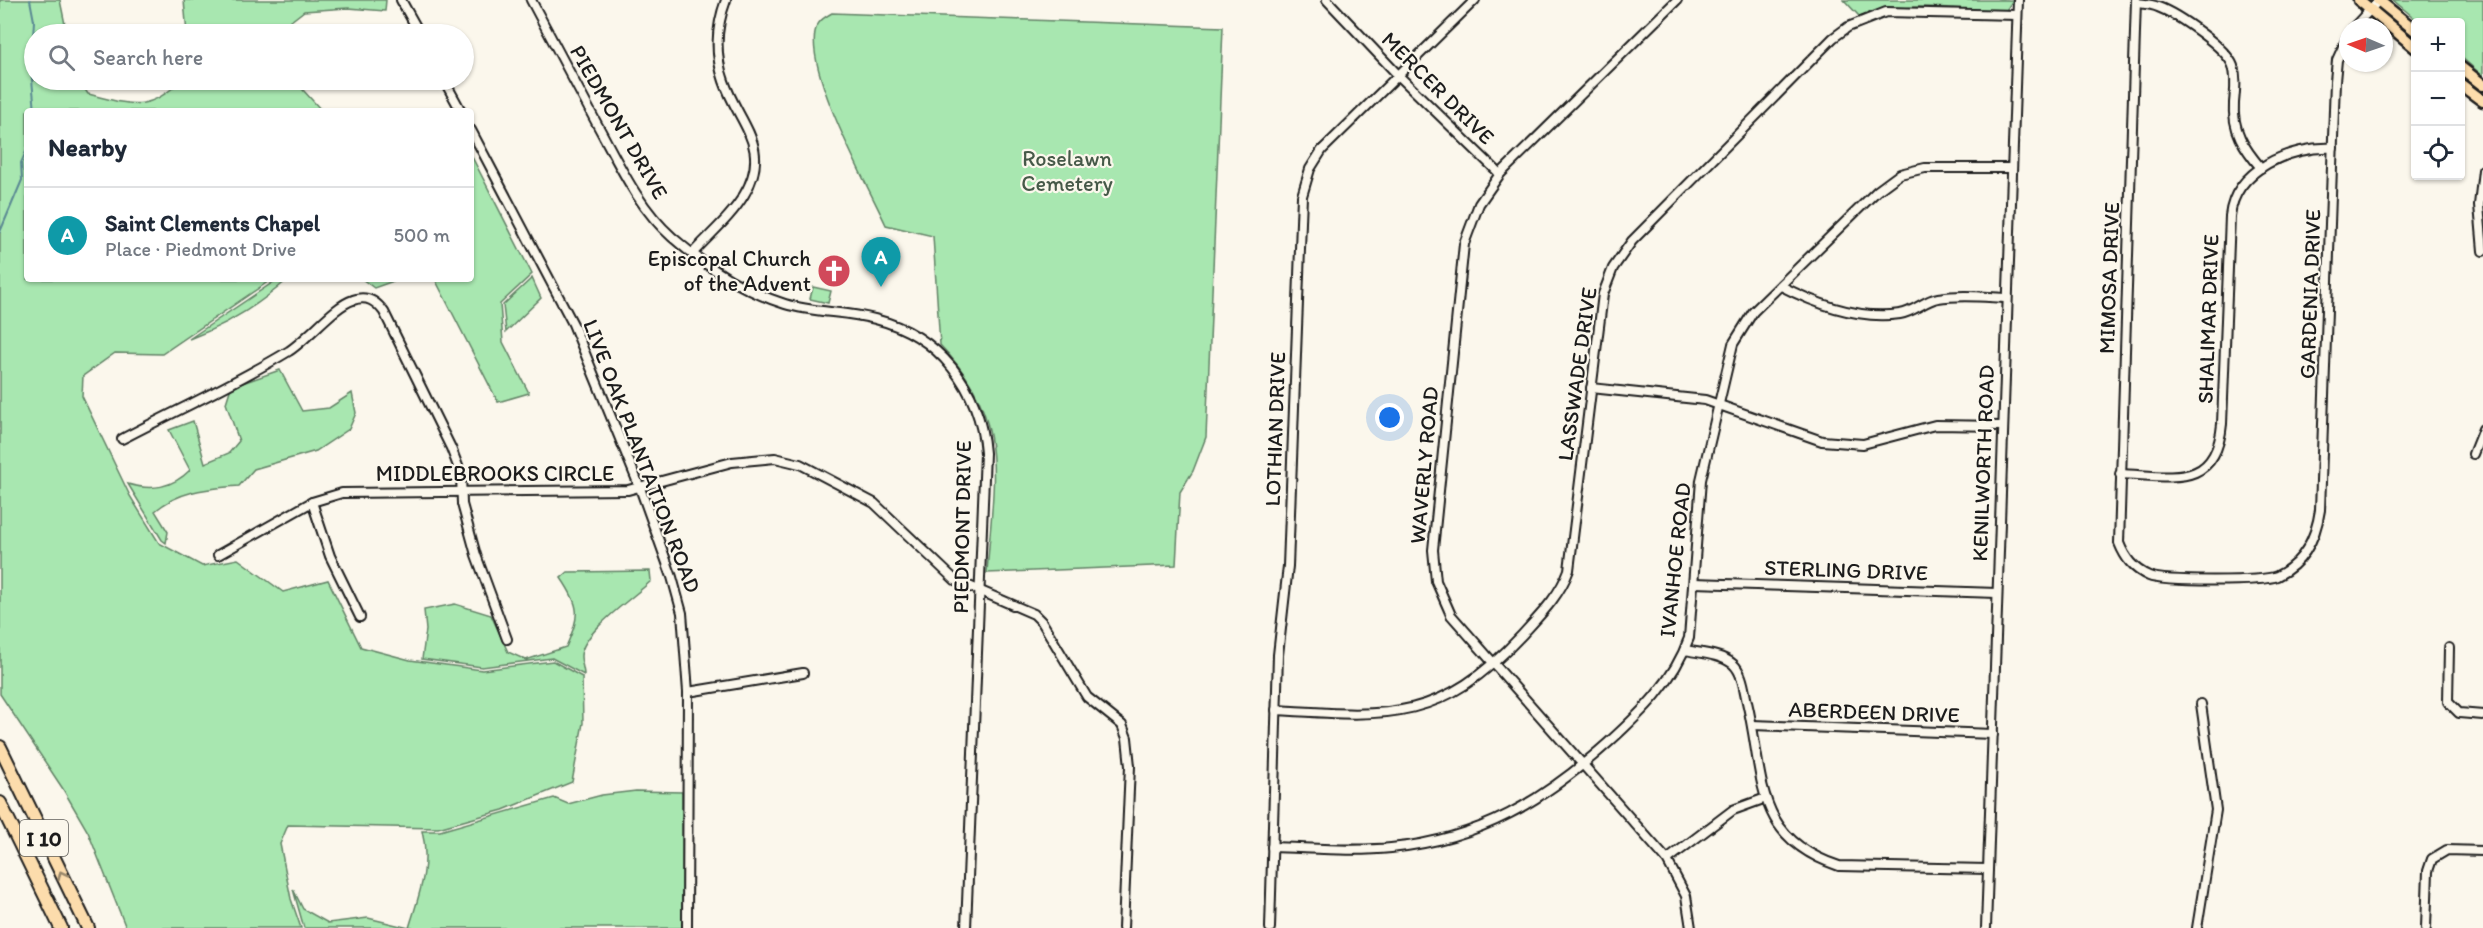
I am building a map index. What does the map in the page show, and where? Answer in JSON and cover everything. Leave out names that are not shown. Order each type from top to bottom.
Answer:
[{"type":"highway","name":"I 10","points":[[0,747],[87,928]]},
{"type":"highway","name":"I 10","points":[[0,803],[60,928]]},
{"type":"main road","points":[[2359,0],[2411,45]]},
{"type":"main road","points":[[2378,0],[2411,28]]},
{"type":"main road","points":[[2465,71],[2483,85]]},
{"type":"main road","points":[[2465,88],[2483,101]]},
{"type":"street","points":[[401,0],[414,24]]},
{"type":"street","name":"PIEDMONT DRIVE","points":[[531,0],[636,194],[658,224],[692,254],[730,280],[770,299],[809,310],[874,318],[903,328],[928,344],[950,364],[971,395],[984,438],[966,928]]},
{"type":"street","points":[[692,254],[743,196],[755,158],[753,139],[729,94],[720,67],[717,28],[726,0]]},
{"type":"street","name":"MERCER DRIVE","points":[[1327,0],[1399,76],[1500,174]]},
{"type":"street","name":"LOTHIAN DRIVE","points":[[1270,928],[1278,655],[1288,566],[1302,196],[1310,169],[1322,150],[1475,0]]},
{"type":"street","name":"WAVERLY ROAD","points":[[1677,0],[1500,174],[1479,204],[1464,244],[1433,550],[1436,581],[1447,607],[1494,665],[1535,708],[1582,765],[1667,860],[1686,896],[1691,928]]},
{"type":"street","name":"KENILWORTH ROAD","points":[[1986,928],[2018,0]]},
{"type":"street","points":[[2362,18],[2378,0]]},
{"type":"street","points":[[2136,2],[2154,5],[2171,12],[2227,55],[2235,75],[2236,131],[2244,147],[2261,168]]},
{"type":"street","name":"MIMOSA DRIVE","points":[[2124,556],[2119,543],[2120,474],[2136,2]]},
{"type":"street","name":"LASSWADE DRIVE","points":[[1276,710],[1349,714],[1413,709],[1434,702],[1494,665],[1550,605],[1569,570],[1603,294],[1618,260],[1632,242],[1833,38],[1848,27],[1886,12],[2017,15]]},
{"type":"street","name":"GARDENIA DRIVE","points":[[2124,556],[2136,569],[2151,577],[2257,579],[2276,576],[2305,552],[2316,535],[2320,510],[2333,148],[2339,56]]},
{"type":"street","points":[[449,90],[459,108]]},
{"type":"street","name":"LIVE OAK PLANTATION ROAD","points":[[474,136],[573,324],[640,488],[672,577],[682,613],[688,692],[687,928]]},
{"type":"street","name":"SHALIMAR DRIVE","points":[[2120,474],[2188,475],[2202,469],[2215,457],[2222,424],[2231,205],[2236,193],[2261,168],[2287,154],[2333,148]]},
{"type":"street","name":"IVANHOE ROAD","points":[[1272,847],[1390,848],[1442,839],[1490,823],[1534,802],[1582,765],[1648,705],[1684,650],[1690,628],[1698,501],[1728,360],[1738,334],[1753,312],[1876,191],[1900,174],[1925,168],[2012,168]]},
{"type":"street","points":[[2483,170],[2479,206],[2483,251]]},
{"type":"street","points":[[1780,286],[1843,310],[1872,315],[1903,314],[1935,298],[1954,296],[2007,298]]},
{"type":"street","points":[[122,440],[289,350],[318,329],[343,304],[365,298],[375,302],[384,312],[439,421],[461,474],[462,504],[476,555],[507,639]]},
{"type":"street","points":[[1591,388],[1718,404],[1822,441],[1843,445],[1889,439],[1935,425],[2002,426]]},
{"type":"street","points":[[2473,454],[2483,429]]},
{"type":"street","name":"MIDDLEBROOKS CIRCLE","points":[[219,555],[312,502],[330,496],[362,491],[597,491],[640,488],[732,462],[775,458],[800,464],[874,502],[947,574],[980,592],[992,594],[1028,610],[1042,622],[1087,697],[1124,730],[1130,766],[1123,928]]},
{"type":"street","points":[[312,502],[330,556],[360,617]]},
{"type":"street","name":"STERLING DRIVE","points":[[1694,583],[1997,593]]},
{"type":"street","points":[[2449,648],[2448,702],[2459,713],[2483,715]]},
{"type":"street","points":[[1684,650],[1721,658],[1735,666],[1742,680],[1766,798],[1774,819],[1795,846],[1817,858],[1839,866],[1988,869]]},
{"type":"street","points":[[688,692],[803,673]]},
{"type":"street","points":[[2197,928],[2216,810],[2201,704]]},
{"type":"street","name":"ABERDEEN DRIVE","points":[[1752,725],[1993,734]]},
{"type":"street","points":[[1667,860],[1733,810],[1766,798]]},
{"type":"street","points":[[2426,928],[2428,871],[2432,859],[2438,853],[2447,850],[2483,850]]},
{"type":"green space","points":[[0,0],[60,0],[65,24],[24,24],[24,90],[85,90],[88,94],[138,104],[158,98],[170,90],[303,90],[319,108],[24,108],[24,282],[268,282],[162,354],[115,353],[83,376],[82,396],[130,496],[159,543],[202,566],[238,559],[283,592],[328,580],[361,647],[410,660],[482,670],[553,661],[582,677],[583,723],[572,782],[503,810],[438,828],[288,825],[280,844],[291,899],[301,928],[126,928],[88,832],[63,789],[0,694]]},
{"type":"green space","points":[[184,0],[386,0],[385,11],[348,8],[304,11],[287,24],[186,24]]},
{"type":"green space","points":[[1844,0],[2013,0],[2005,12],[1913,7],[1860,17]]},
{"type":"green space","points":[[2393,0],[2483,0],[2483,76],[2465,60],[2465,18],[2414,18]]},
{"type":"green space","name":"Roselawn Cemetery","points":[[832,13],[1223,27],[1206,437],[1193,471],[1180,492],[1176,565],[987,573],[993,479],[988,425],[978,398],[963,372],[940,345],[933,236],[886,225],[829,101],[815,51],[815,32],[821,21]]},
{"type":"green space","points":[[474,161],[532,274],[500,304],[503,342],[529,393],[498,402],[437,282],[474,282]]},
{"type":"green space","points":[[532,278],[541,298],[506,332],[503,305]]},
{"type":"green space","points":[[274,282],[284,282],[242,314],[189,339]]},
{"type":"green space","points":[[366,282],[391,282],[374,288]]},
{"type":"green space","points":[[813,287],[831,291],[828,303],[810,299]]},
{"type":"green space","points":[[280,370],[302,411],[329,408],[352,393],[356,413],[349,429],[316,451],[254,469],[239,486],[194,492],[164,504],[155,511],[168,532],[166,543],[128,484],[145,487],[161,486],[176,481],[190,470],[169,430],[193,421],[205,463],[229,453],[239,441],[226,403],[231,387]]},
{"type":"green space","points":[[650,571],[651,581],[599,626],[590,637],[581,656],[584,675],[552,658],[482,667],[422,659],[426,630],[424,610],[455,604],[491,615],[508,652],[526,660],[566,647],[576,619],[575,604],[561,578],[568,572]]},
{"type":"green space","points":[[636,791],[682,792],[683,928],[409,928],[420,892],[424,868],[422,831],[440,831],[554,798],[568,804],[602,795]]},
{"type":"green space","points":[[293,889],[303,909],[328,923],[368,918],[409,928],[304,928]]},
{"type":"waterway","points":[[30,0],[34,24]]},
{"type":"waterway","points":[[33,90],[35,108]]},
{"type":"waterway","points":[[0,232],[22,180],[21,163],[24,156]]},
{"type":"place","name":"Episcopal Church of the Advent","points":[[834,271]]},
{"type":"place","name":"Saint Clements Chapel","points":[[881,287]]}]
